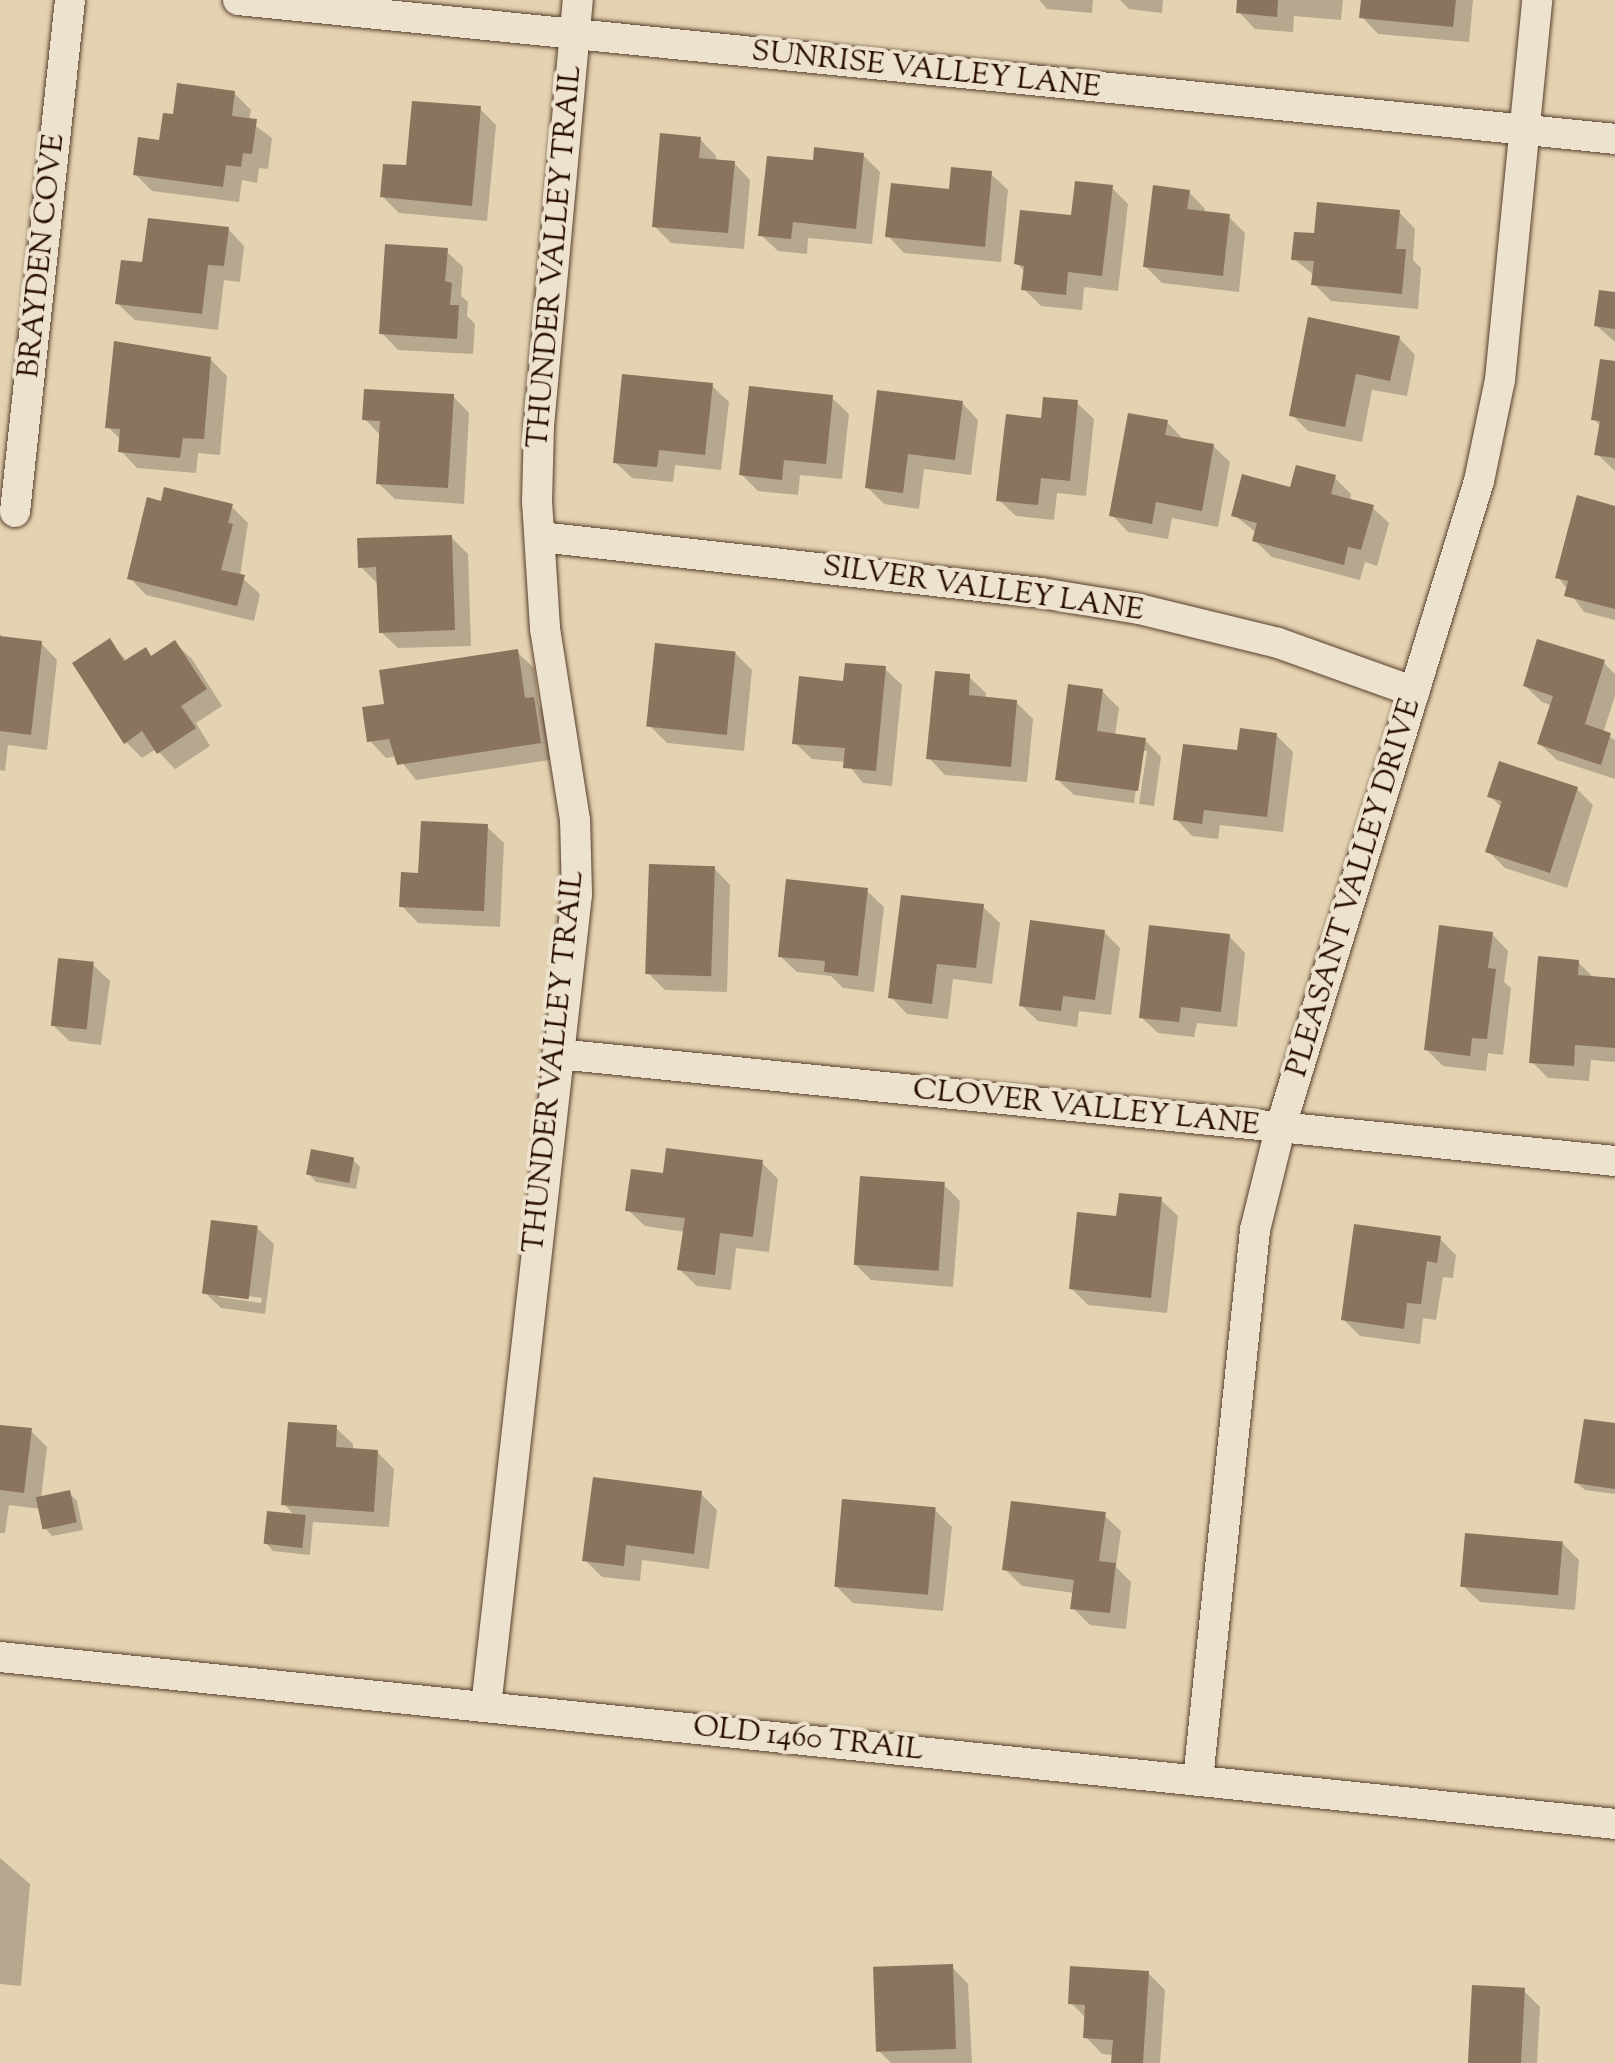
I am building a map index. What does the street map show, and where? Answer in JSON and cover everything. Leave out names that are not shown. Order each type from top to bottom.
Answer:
[{"type":"street","name":"BRAYDEN COVE","points":[[16,512],[70,0]]},
{"type":"street","name":"SUNRISE VALLEY LANE","points":[[238,0],[1615,139]]},
{"type":"street","name":"THUNDER VALLEY TRAIL","points":[[486,1707],[577,894],[575,838],[545,628],[539,426],[578,0]]},
{"type":"street","name":"PLEASANT VALLEY DRIVE","points":[[1198,1780],[1255,1230],[1280,1129],[1479,481],[1500,380],[1536,0]]},
{"type":"street","name":"SILVER VALLEY LANE","points":[[541,537],[1041,593],[1139,609],[1278,643],[1415,692]]},
{"type":"street","name":"CLOVER VALLEY LANE","points":[[558,1054],[1615,1161]]},
{"type":"street","name":"OLD 1460 TRAIL","points":[[0,1656],[1615,1824]]},
{"type":"building","points":[[1237,0],[1278,0],[1277,17],[1236,13]]},
{"type":"building","points":[[1361,0],[1456,0],[1453,27],[1359,18]]},
{"type":"building","points":[[177,83],[235,91],[232,116],[257,119],[252,154],[243,153],[241,167],[226,165],[223,187],[133,175],[138,137],[159,140],[163,113],[173,114]]},
{"type":"building","points":[[412,101],[481,106],[472,206],[380,197],[383,164],[406,165]]},
{"type":"building","points":[[660,133],[701,137],[699,158],[735,161],[728,233],[652,227]]},
{"type":"building","points":[[814,147],[864,153],[856,229],[793,222],[791,239],[758,236],[767,156],[813,160]]},
{"type":"building","points":[[951,167],[992,171],[985,247],[885,237],[891,183],[949,189]]},
{"type":"building","points":[[1075,181],[1113,185],[1102,276],[1068,272],[1066,295],[1021,290],[1024,266],[1014,264],[1020,210],[1071,215]]},
{"type":"building","points":[[1153,185],[1190,190],[1187,209],[1230,214],[1223,276],[1143,267]]},
{"type":"building","points":[[1317,202],[1400,210],[1396,249],[1406,249],[1402,294],[1311,285],[1314,261],[1291,260],[1294,232],[1314,233]]},
{"type":"building","points":[[148,218],[229,227],[224,266],[208,265],[202,314],[115,304],[121,260],[142,262]]},
{"type":"building","points":[[385,244],[448,248],[445,281],[452,283],[450,305],[459,305],[457,339],[379,334]]},
{"type":"building","points":[[1599,290],[1615,292],[1615,329],[1594,326]]},
{"type":"building","points":[[1308,317],[1400,336],[1390,381],[1356,374],[1345,427],[1289,416]]},
{"type":"building","points":[[114,341],[211,357],[204,439],[183,438],[180,458],[118,452],[120,429],[105,428]]},
{"type":"building","points":[[1600,359],[1615,361],[1615,458],[1594,455],[1600,421],[1591,420]]},
{"type":"building","points":[[622,374],[713,383],[705,455],[659,450],[657,467],[613,463]]},
{"type":"building","points":[[749,386],[833,395],[826,464],[784,460],[782,480],[739,475]]},
{"type":"building","points":[[364,389],[454,394],[448,488],[376,484],[380,421],[362,420]]},
{"type":"building","points":[[877,390],[963,401],[955,460],[908,454],[903,493],[865,488]]},
{"type":"building","points":[[1043,397],[1078,400],[1070,481],[1041,478],[1038,505],[996,501],[1006,414],[1041,418]]},
{"type":"building","points":[[1128,413],[1168,420],[1165,435],[1214,444],[1202,511],[1156,502],[1152,524],[1109,516]]},
{"type":"building","points":[[1296,465],[1336,475],[1331,494],[1374,505],[1361,550],[1348,547],[1344,565],[1252,541],[1257,523],[1231,516],[1242,474],[1290,487]]},
{"type":"building","points":[[164,487],[233,504],[228,523],[233,524],[221,570],[245,575],[237,606],[127,579],[147,497],[161,501]]},
{"type":"building","points":[[1577,495],[1615,506],[1615,609],[1564,596],[1568,581],[1555,578]]},
{"type":"building","points":[[452,535],[455,630],[379,633],[376,567],[358,568],[357,538]]},
{"type":"building","points":[[0,636],[42,641],[31,735],[0,731]]},
{"type":"building","points":[[110,638],[124,661],[146,647],[151,656],[175,640],[207,689],[181,706],[196,728],[157,754],[142,731],[124,744],[72,663]]},
{"type":"building","points":[[1537,639],[1605,660],[1585,724],[1611,733],[1601,765],[1537,744],[1553,696],[1523,686]]},
{"type":"building","points":[[655,643],[736,651],[727,735],[646,727]]},
{"type":"building","points":[[518,649],[525,698],[534,697],[541,743],[397,765],[389,739],[367,742],[362,707],[384,704],[379,670]]},
{"type":"building","points":[[845,663],[886,666],[876,771],[843,768],[845,748],[792,744],[799,676],[843,681]]},
{"type":"building","points":[[935,671],[970,674],[969,695],[1017,700],[1011,767],[926,759]]},
{"type":"building","points":[[1068,684],[1103,689],[1097,731],[1146,738],[1138,791],[1055,780]]},
{"type":"building","points":[[1240,728],[1277,733],[1267,817],[1204,810],[1202,824],[1173,820],[1183,744],[1237,750]]},
{"type":"building","points":[[1499,761],[1578,787],[1550,873],[1485,852],[1502,801],[1487,797]]},
{"type":"building","points":[[421,821],[488,824],[484,911],[399,907],[401,872],[418,873]]},
{"type":"building","points":[[649,864],[715,866],[711,976],[645,974]]},
{"type":"building","points":[[786,879],[868,888],[858,976],[824,972],[825,961],[778,957]]},
{"type":"building","points":[[901,895],[984,904],[976,968],[937,964],[932,1004],[888,998]]},
{"type":"building","points":[[1030,920],[1105,930],[1095,1000],[1063,996],[1061,1011],[1019,1006]]},
{"type":"building","points":[[1149,925],[1230,934],[1221,1012],[1181,1007],[1179,1022],[1139,1018]]},
{"type":"building","points":[[1439,925],[1493,932],[1488,968],[1496,969],[1487,1039],[1472,1038],[1470,1056],[1424,1050]]},
{"type":"building","points":[[1538,956],[1579,960],[1578,975],[1615,978],[1615,1048],[1575,1045],[1574,1066],[1529,1063]]},
{"type":"building","points":[[58,958],[94,962],[87,1029],[51,1026]]},
{"type":"building","points":[[666,1148],[763,1160],[753,1237],[720,1233],[715,1275],[677,1270],[685,1218],[625,1211],[631,1169],[663,1173]]},
{"type":"building","points":[[311,1149],[354,1157],[349,1183],[306,1175]]},
{"type":"building","points":[[860,1176],[945,1182],[939,1271],[854,1265]]},
{"type":"building","points":[[1119,1193],[1162,1197],[1151,1298],[1069,1289],[1077,1212],[1116,1216]]},
{"type":"building","points":[[211,1220],[258,1226],[249,1299],[202,1293]]},
{"type":"building","points":[[1354,1224],[1441,1236],[1437,1263],[1427,1261],[1421,1304],[1407,1303],[1404,1329],[1341,1320]]},
{"type":"building","points":[[1584,1419],[1615,1423],[1615,1489],[1574,1483]]},
{"type":"building","points":[[288,1422],[337,1425],[336,1447],[378,1450],[374,1512],[281,1505]]},
{"type":"building","points":[[0,1425],[32,1428],[24,1493],[0,1490]]},
{"type":"building","points":[[593,1477],[702,1491],[694,1554],[626,1545],[624,1566],[582,1561]]},
{"type":"building","points":[[70,1490],[77,1522],[43,1530],[36,1497]]},
{"type":"building","points":[[842,1499],[936,1507],[928,1595],[834,1587]]},
{"type":"building","points":[[1011,1501],[1106,1512],[1099,1561],[1116,1563],[1110,1613],[1070,1609],[1074,1580],[1002,1570]]},
{"type":"building","points":[[267,1511],[306,1515],[302,1548],[264,1544]]},
{"type":"building","points":[[1465,1533],[1563,1542],[1558,1595],[1460,1587]]},
{"type":"building","points":[[953,1964],[956,2049],[876,2052],[873,1967]]},
{"type":"building","points":[[1070,1966],[1149,1971],[1143,2063],[1111,2063],[1113,2040],[1083,2038],[1085,2005],[1068,2004]]},
{"type":"building","points":[[1472,1985],[1525,1988],[1521,2063],[1468,2063]]}]
